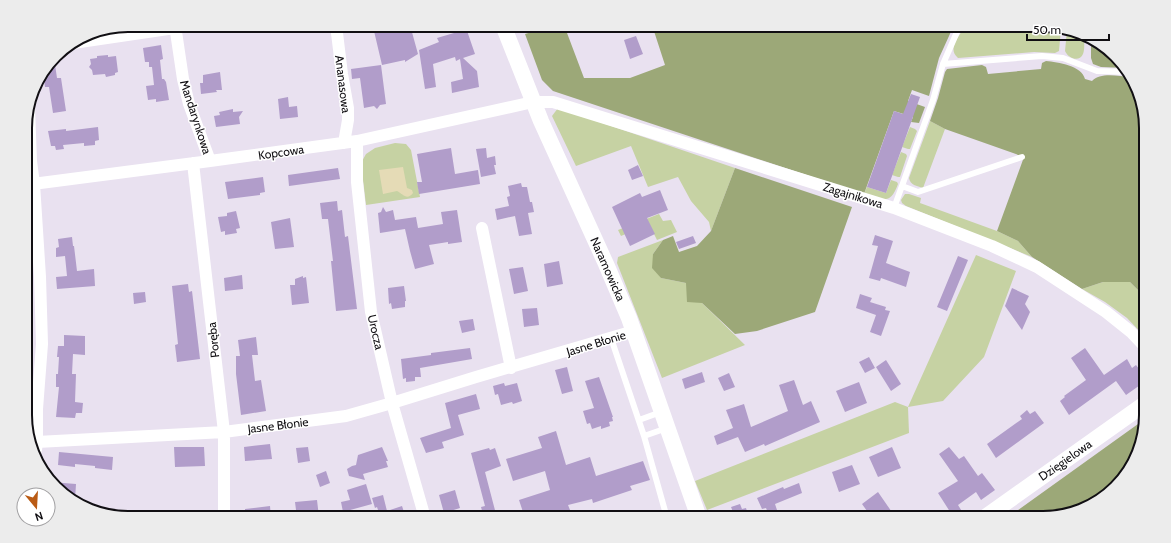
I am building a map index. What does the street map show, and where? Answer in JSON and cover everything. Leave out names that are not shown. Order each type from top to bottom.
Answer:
[{"type":"street","points":[[88,40],[139,32]]},
{"type":"street","name":"Mandarynkowa","points":[[176,32],[184,85],[189,104],[210,161]]},
{"type":"street","name":"Ananasowa","points":[[337,32],[348,108],[348,120],[344,143]]},
{"type":"street","name":"Naramowicka","points":[[506,32],[533,102],[606,264],[634,332],[697,511]]},
{"type":"street","name":"Kopcowa","points":[[32,184],[357,141],[533,102]]},
{"type":"street","name":"Zagajnikowa","points":[[533,102],[552,102],[894,208],[992,246],[1037,267],[1106,312],[1139,341]]},
{"type":"street","name":"Urocza","points":[[357,141],[357,182],[371,312],[392,404],[423,511]]},
{"type":"street","name":"Poręba","points":[[193,163],[224,432],[224,511]]},
{"type":"street","points":[[32,211],[42,344],[35,441]]},
{"type":"street","points":[[482,228],[511,368]]},
{"type":"street","name":"Jasne Błonie","points":[[37,446],[224,432],[346,416],[392,404],[634,332]]},
{"type":"street","name":"Dzięgielowa","points":[[994,511],[1139,408]]},
{"type":"lane","points":[[894,208],[933,100],[943,64],[957,32]]},
{"type":"lane","points":[[943,64],[1042,56],[1063,58],[1097,71],[1121,72]]},
{"type":"lane","points":[[902,186],[918,192],[1022,157]]},
{"type":"lane","points":[[611,338],[644,436],[665,511]]},
{"type":"lane","points":[[638,420],[663,412]]},
{"type":"lane","points":[[644,436],[668,428]]},
{"type":"green space","points":[[532,32],[567,32],[584,78],[630,78],[665,65],[654,32],[951,32],[939,58],[929,96],[912,90],[908,101],[925,107],[919,123],[911,122],[913,117],[894,111],[864,194],[553,91],[542,80],[525,34]]},
{"type":"green space","points":[[961,32],[1049,32],[1061,34],[1059,51],[1055,53],[1034,52],[958,58],[954,52],[954,44]]},
{"type":"green space","points":[[1067,35],[1084,41],[1084,52],[1081,57],[1076,59],[1066,54]]},
{"type":"green space","points":[[1091,45],[1102,52],[1118,68],[1101,67],[1093,64],[1091,58]]},
{"type":"green space","points":[[1046,61],[1057,62],[1075,68],[1083,75],[1085,79],[1092,81],[1100,76],[1124,76],[1132,91],[1136,103],[1139,128],[1139,291],[1130,282],[1103,282],[1082,289],[1032,257],[1018,241],[997,231],[1024,157],[945,129],[930,121],[947,69],[982,65],[986,67],[988,74],[1041,69],[1042,63]]},
{"type":"green space","points":[[558,108],[735,168],[711,231],[709,222],[691,201],[678,177],[648,187],[631,146],[576,166],[552,116]]},
{"type":"green space","points":[[930,121],[945,129],[923,188],[912,184],[909,178]]},
{"type":"green space","points":[[910,127],[917,131],[910,149],[908,149],[902,147]]},
{"type":"green space","points":[[395,143],[406,144],[411,150],[420,197],[366,205],[361,163],[366,154],[375,148]]},
{"type":"green space","points":[[901,152],[907,156],[900,177],[898,177],[892,175]]},
{"type":"green space","points":[[735,168],[852,207],[815,312],[757,331],[735,334],[702,303],[687,302],[686,283],[661,278],[652,268],[653,254],[663,240],[673,236],[679,252],[697,246],[711,231]]},
{"type":"green space","points":[[891,180],[897,182],[898,184],[892,196],[889,198],[881,199],[864,194],[867,187],[886,193]]},
{"type":"green space","points":[[905,194],[921,198],[920,203],[997,231],[1018,241],[1032,257],[906,206],[901,200]]},
{"type":"green space","points":[[659,214],[663,221],[671,220],[677,232],[657,240],[649,224],[621,236],[618,230]]},
{"type":"green space","points":[[663,240],[653,254],[661,278],[686,283],[702,303],[745,345],[662,378],[617,263],[618,257]]},
{"type":"green space","points":[[976,255],[1016,271],[984,357],[943,401],[908,407]]},
{"type":"green space","points":[[1103,282],[1130,282],[1139,291],[1139,331],[1127,318],[1105,302],[1082,289]]},
{"type":"green space","points":[[895,402],[908,407],[909,433],[707,510],[695,481]]},
{"type":"green space","points":[[1139,424],[1132,452],[1119,474],[1102,491],[1080,504],[1062,509],[1049,511],[1017,511]]},
{"type":"sand","points":[[403,167],[407,188],[412,190],[413,193],[407,197],[397,191],[383,194],[379,170]]},
{"type":"building","points":[[374,32],[412,32],[418,54],[405,62],[405,60],[382,65]]},
{"type":"building","points":[[467,32],[475,54],[463,58],[477,71],[479,87],[452,93],[451,82],[463,79],[460,59],[456,61],[455,57],[433,64],[436,87],[425,89],[419,50],[439,42],[437,38],[454,33]]},
{"type":"building","points":[[636,36],[643,54],[630,59],[624,40]]},
{"type":"building","points":[[161,45],[163,59],[160,60],[162,79],[166,82],[169,100],[156,102],[156,99],[148,100],[146,86],[154,85],[152,67],[149,67],[149,62],[145,62],[143,48]]},
{"type":"building","points":[[108,55],[108,57],[116,56],[118,72],[115,73],[115,75],[106,77],[105,74],[93,75],[92,70],[89,67],[91,64],[90,59],[97,58],[97,56]]},
{"type":"building","points":[[381,65],[386,104],[380,105],[377,109],[374,106],[364,108],[360,78],[352,79],[351,69]]},
{"type":"building","points":[[55,66],[57,78],[61,78],[66,111],[53,113],[49,87],[45,87],[44,81]]},
{"type":"building","points":[[220,72],[222,90],[201,94],[200,83],[203,83],[203,75]]},
{"type":"building","points":[[911,94],[920,97],[886,193],[867,187],[894,111],[903,114]]},
{"type":"building","points":[[288,97],[289,107],[297,106],[298,117],[280,119],[278,99]]},
{"type":"building","points":[[233,109],[233,112],[243,111],[239,117],[240,124],[216,127],[214,116],[220,115],[219,112]]},
{"type":"building","points":[[98,127],[99,140],[95,141],[95,145],[84,146],[84,143],[63,145],[64,149],[56,150],[55,146],[51,146],[48,131],[66,129],[66,131]]},
{"type":"building","points":[[451,148],[455,174],[478,170],[480,184],[419,194],[417,182],[422,182],[417,154]]},
{"type":"building","points":[[486,148],[487,158],[495,156],[496,165],[494,165],[496,174],[481,177],[476,149]]},
{"type":"building","points":[[638,165],[643,176],[632,180],[628,170]]},
{"type":"building","points":[[338,168],[340,179],[289,186],[288,175]]},
{"type":"building","points":[[263,177],[265,192],[260,193],[260,195],[228,199],[225,182]]},
{"type":"building","points":[[521,183],[522,187],[527,187],[534,212],[528,213],[532,234],[519,236],[515,216],[497,220],[495,209],[509,206],[507,197],[510,196],[508,186]]},
{"type":"building","points":[[660,190],[668,210],[647,218],[655,234],[630,246],[612,207],[640,193],[642,197]]},
{"type":"building","points":[[337,201],[338,211],[342,210],[345,237],[348,236],[357,309],[336,311],[331,261],[333,261],[328,219],[322,219],[320,203]]},
{"type":"building","points":[[383,207],[386,212],[393,210],[395,220],[416,217],[418,228],[443,224],[441,212],[457,210],[462,242],[448,244],[448,242],[429,245],[434,264],[415,269],[405,229],[380,233],[378,213],[381,212]]},
{"type":"building","points":[[236,211],[240,228],[236,229],[237,233],[225,235],[225,231],[221,232],[218,217],[227,216],[227,213]]},
{"type":"building","points":[[290,218],[294,247],[275,249],[271,222]]},
{"type":"building","points":[[875,235],[893,241],[886,263],[910,272],[906,287],[881,278],[880,281],[869,278],[878,246],[872,245]]},
{"type":"building","points":[[693,236],[696,243],[679,249],[676,242]]},
{"type":"building","points":[[72,237],[77,271],[94,269],[95,286],[57,289],[56,277],[67,276],[65,256],[56,257],[56,248],[59,247],[58,239]]},
{"type":"building","points":[[958,256],[968,260],[947,311],[937,307]]},
{"type":"building","points":[[559,261],[563,284],[547,287],[544,264]]},
{"type":"building","points":[[523,267],[528,291],[514,294],[509,269]]},
{"type":"building","points":[[242,275],[243,289],[225,291],[224,278]]},
{"type":"building","points":[[303,276],[303,278],[306,277],[309,303],[292,305],[290,285],[295,285],[295,279]]},
{"type":"building","points":[[188,284],[189,292],[192,291],[200,359],[177,362],[175,345],[178,344],[172,286]]},
{"type":"building","points":[[404,286],[406,301],[405,307],[392,309],[391,303],[389,304],[388,288]]},
{"type":"building","points":[[1012,288],[1029,296],[1025,304],[1030,312],[1022,330],[1005,306]]},
{"type":"building","points":[[145,292],[146,302],[134,304],[133,293]]},
{"type":"building","points":[[860,294],[872,298],[870,302],[886,307],[885,310],[890,311],[881,336],[870,332],[876,315],[856,308]]},
{"type":"building","points":[[537,308],[539,325],[524,327],[522,309]]},
{"type":"building","points":[[473,319],[475,330],[462,333],[459,321]]},
{"type":"building","points":[[64,335],[85,336],[85,355],[73,354],[72,374],[76,374],[75,402],[83,403],[82,413],[76,413],[75,418],[56,417],[59,387],[56,387],[56,374],[58,374],[59,357],[57,357],[58,346],[64,346]]},
{"type":"building","points":[[256,337],[258,355],[252,355],[255,381],[261,380],[266,411],[241,415],[236,374],[236,356],[240,356],[238,340]]},
{"type":"building","points":[[470,348],[472,359],[420,368],[421,377],[415,377],[415,381],[406,382],[406,378],[403,379],[401,359],[431,355],[431,353]]},
{"type":"building","points":[[1085,348],[1104,375],[1127,359],[1132,368],[1136,365],[1139,369],[1139,386],[1126,395],[1116,381],[1069,415],[1060,401],[1065,397],[1064,396],[1086,380],[1071,358]]},
{"type":"building","points":[[869,357],[875,368],[865,373],[859,362]]},
{"type":"building","points":[[886,360],[901,384],[891,391],[876,367]]},
{"type":"building","points":[[567,367],[573,391],[562,394],[555,370]]},
{"type":"building","points":[[702,372],[705,382],[685,389],[682,379]]},
{"type":"building","points":[[729,373],[735,387],[724,391],[718,378]]},
{"type":"building","points":[[599,377],[613,417],[613,421],[609,422],[610,426],[601,429],[601,426],[592,429],[590,423],[587,424],[583,411],[594,408],[585,381]]},
{"type":"building","points":[[794,380],[803,405],[811,401],[820,422],[765,446],[764,444],[745,452],[738,437],[717,445],[714,436],[733,428],[726,410],[744,404],[751,427],[788,411],[779,385]]},
{"type":"building","points":[[859,382],[867,403],[845,412],[836,391]]},
{"type":"building","points":[[504,383],[505,386],[517,383],[522,401],[513,404],[512,402],[501,405],[498,394],[495,395],[493,386]]},
{"type":"building","points":[[476,394],[480,409],[458,415],[464,435],[442,442],[444,448],[426,453],[420,438],[451,428],[445,403]]},
{"type":"building","points":[[1027,410],[1030,414],[1035,411],[1044,423],[996,458],[987,444],[1022,419],[1020,416]]},
{"type":"building","points":[[556,431],[566,465],[590,457],[596,476],[643,461],[650,480],[630,486],[632,490],[593,503],[592,499],[568,505],[570,511],[523,511],[519,500],[550,490],[545,471],[513,481],[506,459],[542,448],[538,437]]},
{"type":"building","points":[[270,444],[272,459],[245,461],[244,447]]},
{"type":"building","points":[[174,447],[204,447],[205,466],[175,467]]},
{"type":"building","points":[[308,447],[310,461],[298,463],[296,448]]},
{"type":"building","points":[[382,447],[388,461],[386,461],[388,467],[363,474],[365,480],[349,476],[347,469],[356,465],[358,455]]},
{"type":"building","points":[[892,447],[901,468],[878,477],[869,457]]},
{"type":"building","points":[[949,447],[959,459],[964,456],[978,476],[982,473],[995,490],[981,500],[976,492],[958,505],[962,511],[950,511],[938,493],[958,481],[939,454]]},
{"type":"building","points":[[489,448],[490,450],[495,448],[501,466],[485,472],[495,511],[482,511],[481,507],[485,506],[471,453]]},
{"type":"building","points":[[59,452],[113,457],[112,470],[95,468],[95,466],[75,464],[75,467],[58,465]]},
{"type":"building","points":[[852,465],[860,484],[839,492],[832,472]]},
{"type":"building","points":[[326,471],[330,483],[320,487],[316,475]]},
{"type":"building","points":[[60,483],[76,484],[75,495]]},
{"type":"building","points":[[799,483],[802,493],[775,504],[777,511],[767,511],[766,508],[762,509],[757,498],[783,487],[784,489]]},
{"type":"building","points":[[366,484],[372,504],[343,511],[341,502],[350,500],[347,490]]},
{"type":"building","points":[[455,490],[460,508],[450,511],[443,511],[439,495]]},
{"type":"building","points":[[878,492],[891,511],[867,511],[862,504]]},
{"type":"building","points":[[383,495],[387,511],[378,511],[377,507],[375,508],[372,498]]},
{"type":"building","points":[[317,500],[318,511],[296,511],[295,502]]},
{"type":"building","points":[[740,504],[742,509],[746,508],[747,511],[733,511],[731,507]]},
{"type":"building","points":[[270,506],[270,511],[245,511],[245,509]]},
{"type":"building","points":[[402,506],[404,511],[387,511]]}]
